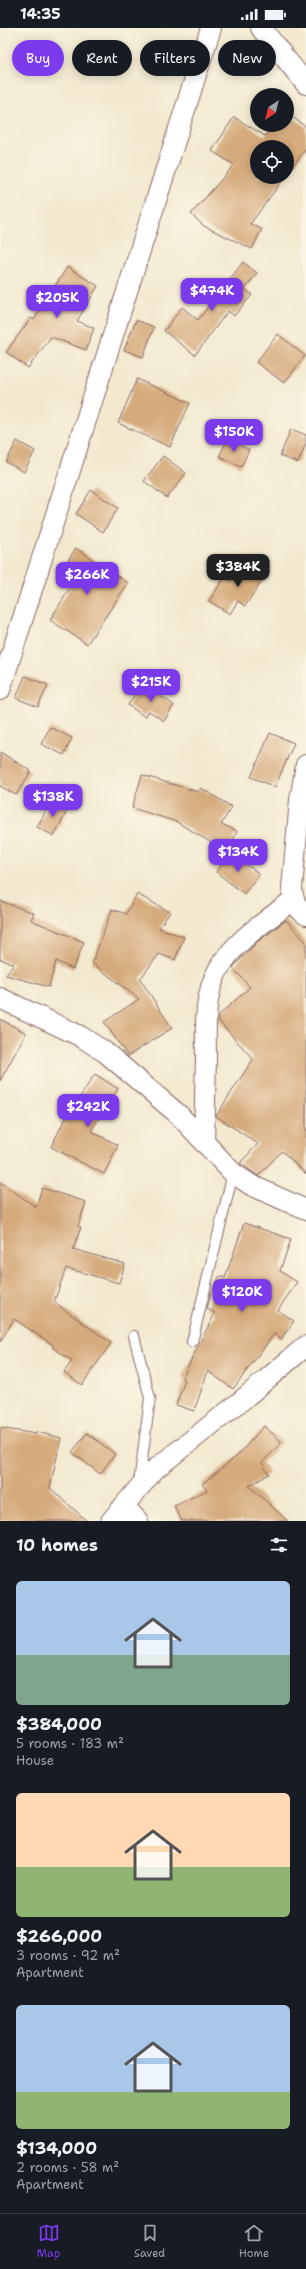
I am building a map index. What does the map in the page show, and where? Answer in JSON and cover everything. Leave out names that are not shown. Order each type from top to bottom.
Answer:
[{"type":"street","points":[[0,690],[211,28]]},
{"type":"street","points":[[261,28],[306,84]]},
{"type":"street","points":[[306,765],[300,800],[292,880],[293,900],[298,908],[306,915]]},
{"type":"street","points":[[204,1143],[206,1016],[210,992],[217,971],[228,956],[247,938],[293,900]]},
{"type":"street","points":[[0,998],[80,1036],[105,1052],[174,1111],[233,1173],[251,1185],[306,1210]]},
{"type":"street","points":[[111,1521],[138,1487],[172,1454],[241,1401],[306,1346]]},
{"type":"street","points":[[124,1506],[138,1521]]},
{"type":"lane","points":[[192,1342],[233,1173]]},
{"type":"lane","points":[[134,1336],[150,1398],[138,1487]]},
{"type":"building","points":[[234,117],[250,127],[250,132],[258,132],[265,136],[268,132],[294,132],[294,118],[306,127],[306,149],[294,165],[294,140],[250,140],[250,184],[280,184],[250,224],[262,229],[252,249],[204,226],[191,214],[234,165],[212,151]]},
{"type":"building","points":[[243,262],[257,273],[245,289],[252,295],[234,316],[228,311],[195,355],[164,331],[182,307],[198,320]]},
{"type":"building","points":[[67,267],[98,286],[77,321],[94,328],[86,350],[51,337],[28,368],[6,352],[31,318],[34,320]]},
{"type":"building","points":[[136,320],[154,327],[143,357],[124,350]]},
{"type":"building","points":[[278,334],[305,356],[284,383],[256,362]]},
{"type":"building","points":[[137,379],[190,403],[170,447],[118,423]]},
{"type":"building","points":[[291,429],[306,435],[306,443],[298,463],[280,456]]},
{"type":"building","points":[[228,439],[249,450],[241,467],[219,456]]},
{"type":"building","points":[[17,441],[35,451],[24,472],[6,462]]},
{"type":"building","points":[[163,456],[186,473],[167,498],[144,481]]},
{"type":"building","points":[[91,490],[118,508],[103,532],[76,514]]},
{"type":"building","points":[[76,548],[128,583],[87,644],[50,620],[73,583],[59,574]]},
{"type":"building","points":[[246,560],[267,574],[245,606],[238,601],[230,614],[209,601],[225,577],[231,581]]},
{"type":"building","points":[[25,676],[48,685],[38,707],[16,698]]},
{"type":"building","points":[[142,684],[174,705],[164,721],[149,711],[145,717],[128,705]]},
{"type":"building","points":[[50,727],[72,738],[64,755],[41,744]]},
{"type":"building","points":[[270,733],[294,743],[275,787],[251,777]]},
{"type":"building","points":[[0,752],[31,771],[16,795],[0,786]]},
{"type":"building","points":[[142,775],[198,792],[201,788],[232,807],[221,824],[237,831],[228,853],[177,822],[132,808]]},
{"type":"building","points":[[52,800],[68,809],[54,836],[37,827]]},
{"type":"building","points":[[231,853],[259,874],[244,894],[216,872]]},
{"type":"building","points":[[137,894],[170,912],[159,928],[184,937],[175,960],[159,954],[140,979],[172,1028],[128,1056],[104,1022],[139,999],[92,963],[112,909],[126,914]]},
{"type":"building","points":[[0,901],[34,913],[31,920],[84,942],[73,969],[56,961],[49,987],[6,975],[14,964],[0,959]]},
{"type":"building","points":[[286,920],[306,942],[306,1174],[282,1151],[258,1176],[240,1163],[258,1144],[216,1116],[253,1059],[218,1020],[218,1016],[250,987],[233,968],[234,966],[256,943]]},
{"type":"building","points":[[0,1019],[26,1033],[0,1081]]},
{"type":"building","points":[[95,1074],[118,1089],[91,1131],[118,1145],[104,1174],[51,1147],[63,1123]]},
{"type":"building","points":[[0,1182],[36,1207],[42,1188],[86,1202],[78,1226],[81,1227],[73,1249],[125,1264],[119,1283],[66,1268],[54,1302],[111,1343],[82,1385],[64,1372],[72,1361],[52,1347],[53,1345],[14,1319],[0,1342]]},
{"type":"building","points":[[244,1223],[291,1239],[280,1271],[297,1282],[278,1310],[294,1321],[281,1339],[274,1334],[233,1389],[208,1371],[194,1411],[176,1405],[185,1380],[182,1378],[215,1313],[207,1309],[211,1293],[220,1276],[225,1278]]},
{"type":"building","points":[[264,1426],[282,1442],[262,1463],[269,1474],[249,1486],[288,1521],[182,1521],[174,1506],[207,1490],[202,1484],[237,1456]]},
{"type":"building","points":[[0,1428],[36,1434],[37,1432],[61,1438],[50,1488],[87,1521],[0,1521]]},
{"type":"building","points":[[87,1433],[115,1454],[100,1474],[72,1452]]}]
